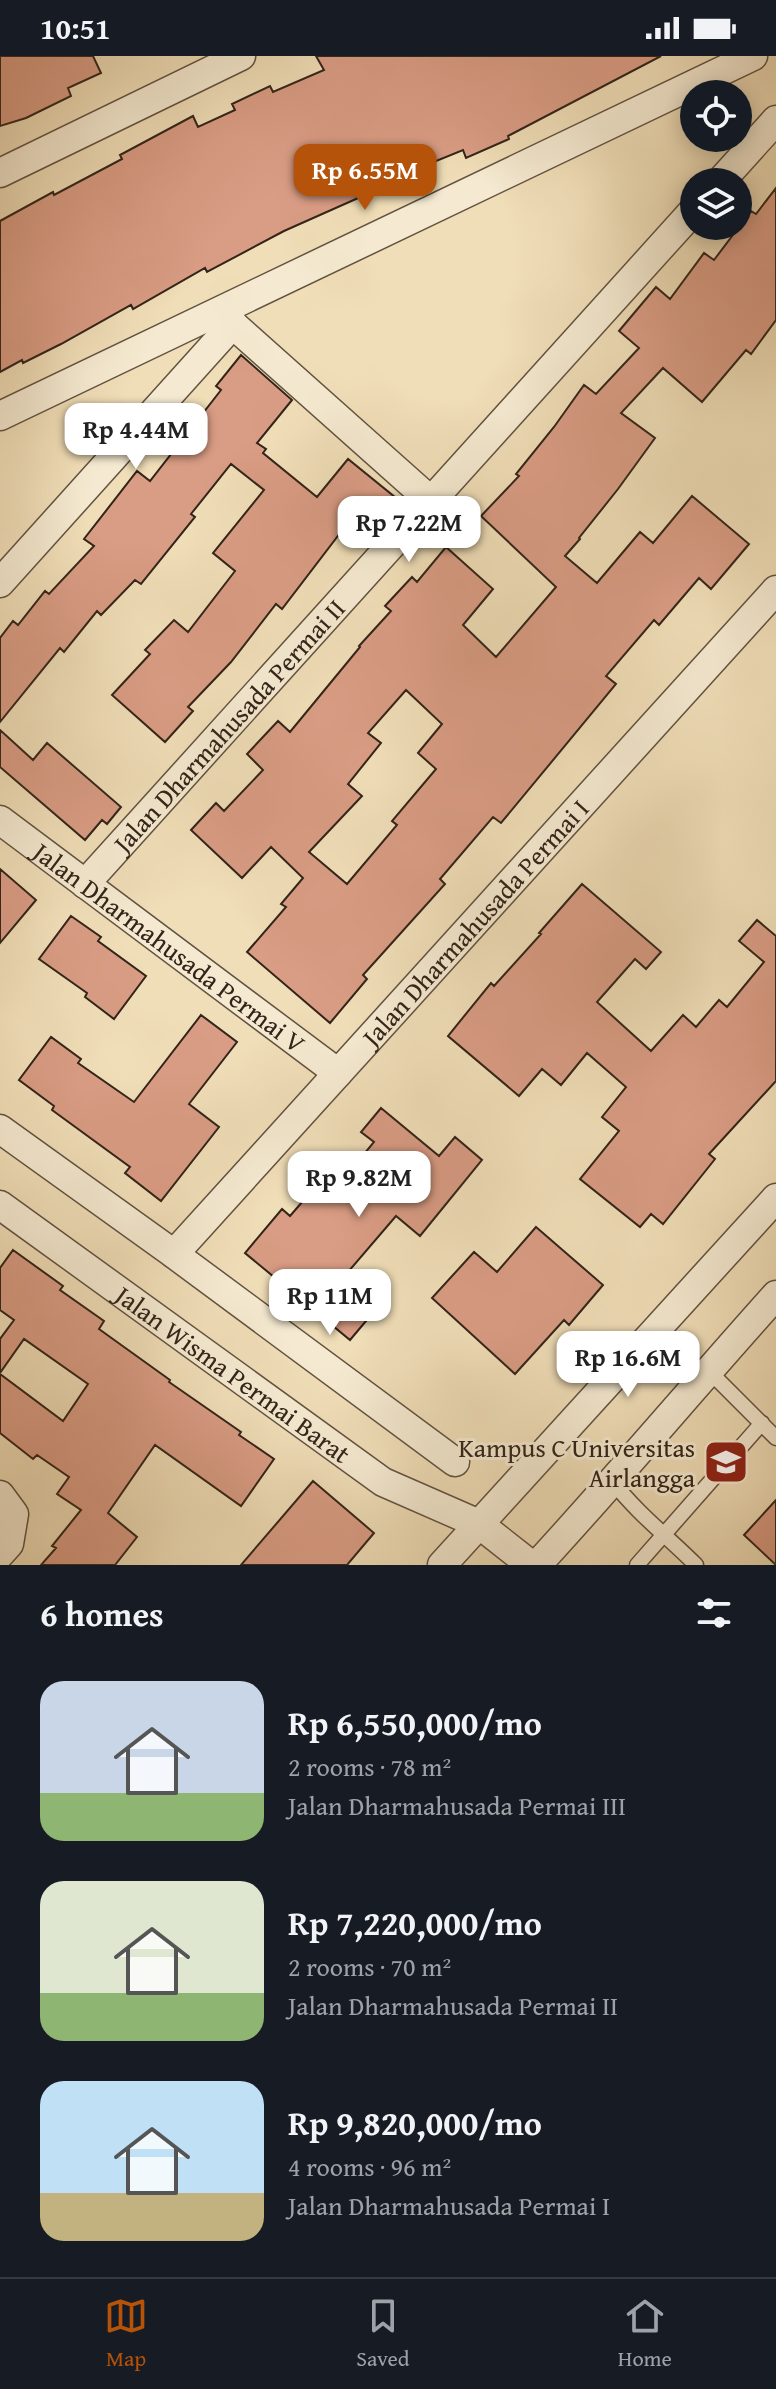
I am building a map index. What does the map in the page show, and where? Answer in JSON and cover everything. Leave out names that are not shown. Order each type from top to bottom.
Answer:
[{"type":"street","points":[[0,173],[241,56]]},
{"type":"street","points":[[0,416],[225,318],[753,56]]},
{"type":"street","points":[[733,168],[776,120]]},
{"type":"street","name":"Jalan Dharmahusada Permai II","points":[[85,884],[680,225]]},
{"type":"street","points":[[225,318],[431,501]]},
{"type":"street","points":[[0,583],[225,318]]},
{"type":"street","name":"Jalan Dharmahusada Permai I","points":[[174,1254],[776,590]]},
{"type":"street","name":"Jalan Dharmahusada Permai V","points":[[0,820],[338,1073]]},
{"type":"street","points":[[0,1129],[455,1462]]},
{"type":"street","points":[[442,1565],[776,1198]]},
{"type":"street","name":"Jalan Wisma Permai Barat","points":[[0,1205],[383,1482],[479,1524],[531,1565]]},
{"type":"street","points":[[537,1565],[776,1295]]},
{"type":"street","points":[[0,1495],[14,1514],[9,1544],[0,1554]]},
{"type":"lane","points":[[708,1370],[776,1438]]},
{"type":"lane","points":[[637,1565],[762,1423]]},
{"type":"lane","points":[[613,1482],[633,1507],[696,1565]]},
{"type":"building","points":[[0,56],[93,56],[101,73],[68,88],[71,96],[26,118],[0,126]]},
{"type":"building","points":[[316,56],[661,56],[508,136],[509,139],[466,158],[463,150],[372,187],[374,191],[284,231],[207,272],[205,268],[133,309],[131,305],[61,344],[0,372],[0,221],[122,159],[120,155],[193,116],[198,127],[235,110],[232,104],[270,86],[273,92],[324,70]]},
{"type":"building","points":[[776,188],[776,320],[751,354],[746,350],[702,402],[663,368],[621,413],[655,438],[565,556],[597,583],[640,532],[653,543],[692,496],[749,544],[711,589],[699,578],[659,625],[654,620],[606,676],[616,684],[501,823],[493,817],[440,879],[445,884],[363,975],[367,979],[330,1023],[247,952],[286,907],[281,904],[303,878],[271,847],[242,878],[191,830],[216,803],[224,811],[263,770],[247,754],[278,721],[290,732],[391,611],[385,606],[412,577],[417,582],[446,547],[493,589],[463,625],[496,657],[556,587],[481,516],[519,476],[516,474],[584,385],[596,394],[639,348],[619,331],[656,287],[670,299],[704,253],[714,260],[729,240],[752,240],[752,212],[756,214]],"holes":[[[406,690],[442,724],[418,753],[436,769],[392,821],[397,825],[347,884],[309,852],[362,796],[348,784],[381,743],[368,733]]]},
{"type":"building","points":[[241,355],[292,400],[257,443],[266,449],[263,453],[317,497],[348,459],[396,498],[374,525],[357,511],[282,609],[276,604],[231,662],[188,707],[193,711],[165,742],[112,695],[150,654],[145,650],[174,620],[188,632],[235,571],[213,553],[264,490],[231,464],[191,514],[195,517],[141,584],[135,580],[101,615],[97,611],[64,652],[60,648],[0,722],[0,638],[13,621],[18,625],[45,591],[49,594],[94,546],[84,539],[137,471],[150,481],[221,390],[216,386]]},
{"type":"building","points":[[0,730],[33,760],[47,743],[121,807],[107,824],[102,820],[85,840],[0,767]]},
{"type":"building","points":[[0,869],[36,900],[0,943]]},
{"type":"building","points":[[582,884],[661,952],[646,969],[635,959],[597,1002],[651,1051],[683,1015],[696,1027],[719,1000],[727,1007],[764,962],[739,941],[757,920],[776,936],[776,1081],[709,1154],[715,1159],[663,1224],[651,1214],[640,1227],[580,1179],[619,1131],[602,1117],[626,1087],[587,1053],[561,1085],[542,1069],[519,1096],[448,1036],[491,983],[494,986]]},
{"type":"building","points":[[71,916],[101,937],[98,941],[146,976],[114,1019],[85,997],[87,993],[39,959]]},
{"type":"building","points":[[201,1015],[237,1042],[189,1104],[219,1127],[161,1201],[125,1173],[130,1167],[52,1110],[54,1106],[19,1080],[51,1037],[81,1059],[78,1063],[134,1102]]},
{"type":"building","points":[[381,1108],[439,1156],[455,1137],[482,1160],[420,1236],[396,1216],[348,1272],[382,1302],[350,1340],[245,1253],[282,1209],[290,1216],[329,1171],[341,1182],[374,1142],[361,1132]]},
{"type":"building","points":[[536,1227],[603,1285],[569,1325],[564,1320],[515,1374],[432,1298],[474,1252],[497,1272]]},
{"type":"building","points":[[13,1250],[63,1286],[60,1290],[104,1321],[99,1329],[274,1459],[241,1506],[155,1445],[108,1513],[137,1537],[115,1565],[41,1565],[81,1510],[57,1494],[69,1477],[37,1455],[33,1459],[0,1433],[0,1374],[63,1421],[88,1384],[24,1339],[0,1373],[0,1339],[14,1320],[0,1310],[0,1268]]},
{"type":"building","points":[[313,1481],[374,1533],[347,1565],[241,1565]]},
{"type":"building","points":[[776,1500],[776,1565],[744,1535]]},
{"type":"place","name":"Kampus C Universitas Airlangga","points":[[726,1462]]}]
